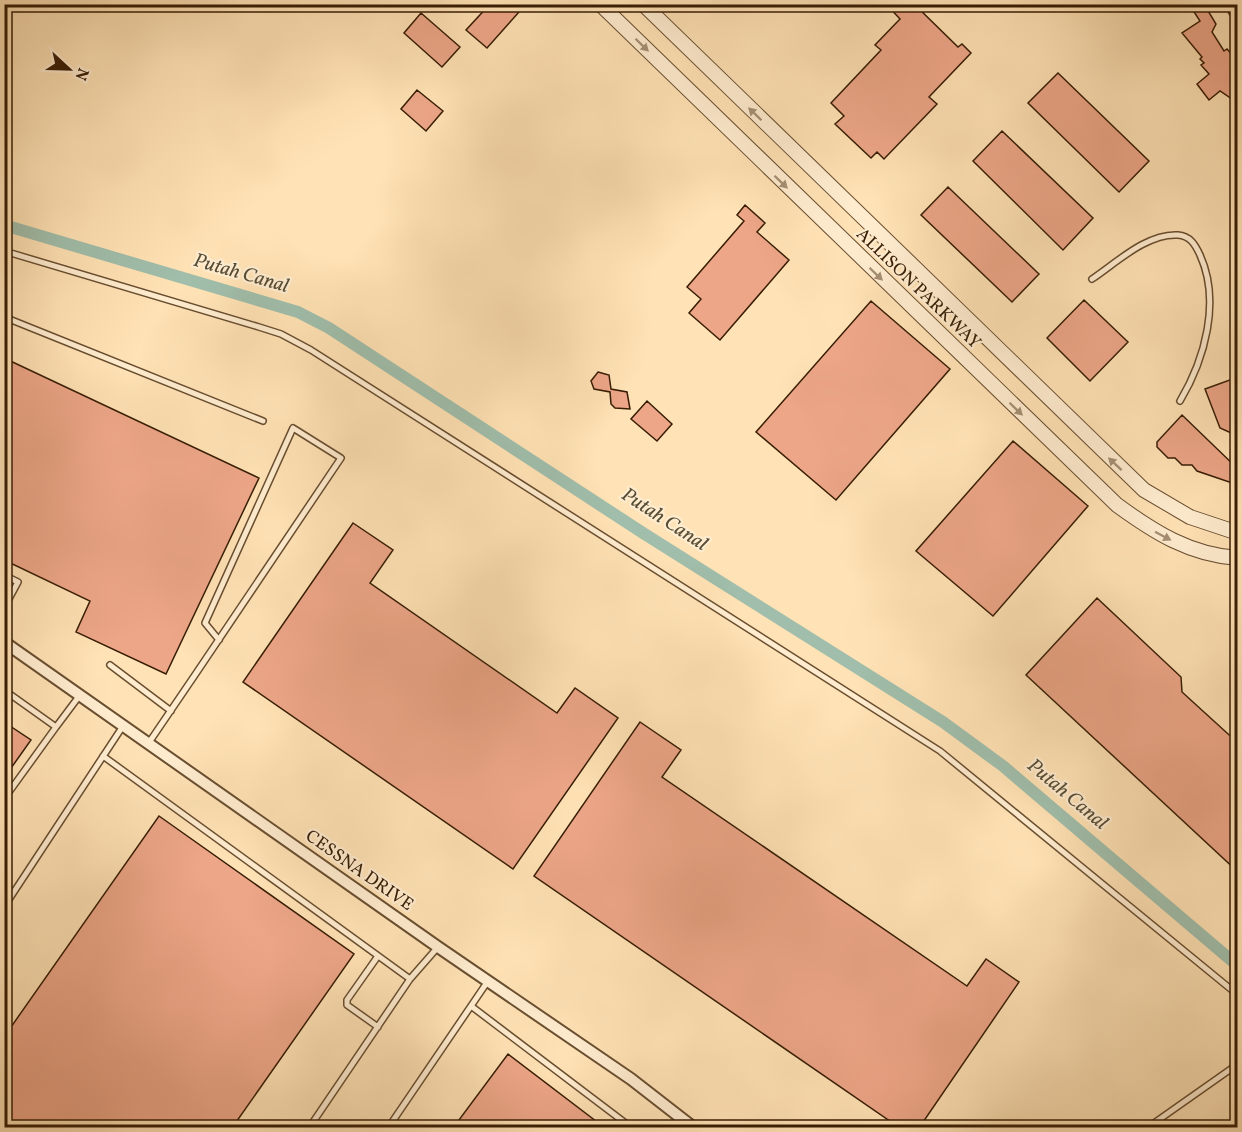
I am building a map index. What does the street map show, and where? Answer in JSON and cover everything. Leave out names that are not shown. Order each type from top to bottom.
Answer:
[{"type":"street","name":"ALLISON PARKWAY","points":[[600,4],[1117,506],[1150,529],[1182,546],[1223,557],[1238,558]]},
{"type":"street","name":"ALLISON PARKWAY","points":[[643,4],[1144,490],[1190,517],[1238,533]]},
{"type":"street","points":[[1230,4],[1238,16]]},
{"type":"street","name":"CESSNA DRIVE","points":[[4,642],[438,947],[631,1079],[693,1127]]},
{"type":"lane","points":[[1092,279],[1143,245],[1159,238],[1176,235],[1187,237],[1193,242],[1208,278],[1210,307],[1198,366],[1180,401]]},
{"type":"lane","points":[[4,251],[260,327],[281,334],[311,350],[940,751],[1238,995]]},
{"type":"lane","points":[[4,317],[263,421]]},
{"type":"lane","points":[[148,744],[219,640],[341,458],[293,428],[204,623],[219,640]]},
{"type":"lane","points":[[4,575],[18,582],[4,608]]},
{"type":"lane","points":[[110,665],[171,711]]},
{"type":"lane","points":[[4,690],[57,727]]},
{"type":"lane","points":[[4,799],[80,695]]},
{"type":"lane","points":[[4,907],[123,726]]},
{"type":"lane","points":[[103,756],[410,979]]},
{"type":"lane","points":[[309,1128],[410,979],[438,947]]},
{"type":"lane","points":[[378,956],[347,1000],[347,1005],[378,1027]]},
{"type":"lane","points":[[388,1128],[489,980]]},
{"type":"lane","points":[[471,1006],[632,1128]]},
{"type":"lane","points":[[1147,1128],[1238,1064]]},
{"type":"building","points":[[490,4],[526,4],[487,48],[466,30]]},
{"type":"building","points":[[886,4],[914,4],[958,47],[962,44],[971,53],[929,97],[937,104],[884,159],[877,152],[871,158],[835,124],[844,116],[831,103],[881,50],[875,45],[900,19]]},
{"type":"building","points":[[1189,4],[1204,4],[1216,24],[1212,32],[1224,51],[1227,49],[1238,61],[1238,103],[1220,91],[1209,100],[1197,84],[1209,74],[1201,65],[1204,63],[1200,59],[1202,57],[1182,33],[1200,21]]},
{"type":"building","points":[[421,13],[460,47],[442,67],[404,33]]},
{"type":"building","points":[[1058,73],[1149,161],[1119,192],[1028,103]]},
{"type":"building","points":[[417,90],[443,111],[426,131],[401,109]]},
{"type":"building","points":[[1002,131],[1093,218],[1063,250],[973,161]]},
{"type":"building","points":[[948,187],[1039,274],[1012,302],[921,215]]},
{"type":"building","points":[[745,205],[765,223],[757,232],[789,260],[720,340],[689,313],[701,299],[687,287],[744,221],[737,215]]},
{"type":"building","points":[[1084,300],[1128,342],[1090,381],[1047,338]]},
{"type":"building","points":[[871,301],[950,369],[836,500],[756,432]]},
{"type":"building","points":[[4,358],[259,478],[166,674],[76,632],[90,601],[4,560]]},
{"type":"building","points":[[598,372],[609,375],[611,389],[627,392],[630,409],[615,408],[611,404],[610,392],[594,389],[591,381]]},
{"type":"building","points":[[1238,377],[1238,436],[1220,428],[1205,389]]},
{"type":"building","points":[[647,401],[672,424],[657,441],[631,419]]},
{"type":"building","points":[[1182,415],[1238,469],[1238,485],[1197,471],[1192,465],[1182,465],[1175,458],[1168,458],[1157,447],[1157,442]]},
{"type":"building","points":[[1013,441],[1088,506],[993,616],[916,551]]},
{"type":"building","points":[[353,523],[393,550],[370,583],[557,713],[575,688],[618,718],[513,869],[243,682]]},
{"type":"building","points":[[1097,598],[1181,677],[1182,692],[1238,743],[1238,872],[1026,675]]},
{"type":"building","points":[[4,722],[31,740],[4,778]]},
{"type":"building","points":[[640,722],[681,750],[662,777],[967,986],[986,959],[1019,982],[919,1128],[900,1128],[534,876]]},
{"type":"building","points":[[159,816],[354,954],[232,1128],[4,1128],[4,1037]]},
{"type":"building","points":[[508,1054],[605,1128],[453,1128]]},
{"type":"waterway","name":"Putah Canal","points":[[4,225],[298,312],[329,328],[643,533],[943,722],[1003,766],[1238,966]]}]
